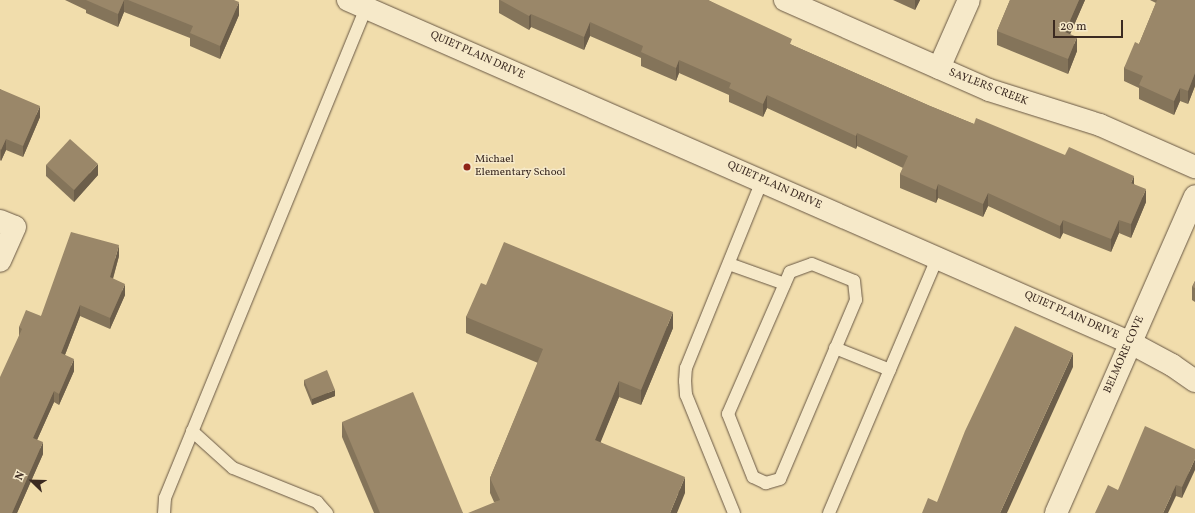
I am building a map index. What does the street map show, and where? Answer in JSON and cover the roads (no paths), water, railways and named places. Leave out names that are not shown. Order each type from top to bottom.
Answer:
[{"type":"street","name":"SAYLERS CREEK","points":[[784,0],[939,68],[1020,101],[1100,125],[1195,167]]},
{"type":"street","points":[[939,68],[968,0]]},
{"type":"street","name":"QUIET PLAIN DRIVE","points":[[357,4],[1131,343],[1172,364],[1195,381]]},
{"type":"street","name":"BELMORE COVE","points":[[1056,513],[1195,196]]},
{"type":"street","points":[[0,260],[7,224]]},
{"type":"lane","points":[[164,513],[165,498],[357,4]]},
{"type":"lane","points":[[734,513],[686,395],[686,368],[730,264],[762,181]]},
{"type":"lane","points":[[829,513],[937,258]]},
{"type":"lane","points":[[730,264],[785,284]]},
{"type":"lane","points":[[812,264],[854,281],[856,300],[780,479],[766,483],[753,477],[728,414],[785,284],[790,272],[812,264]]},
{"type":"lane","points":[[835,348],[890,370]]},
{"type":"lane","points":[[192,431],[233,468],[317,502],[327,513]]},
{"type":"place","name":"Michael Elementary School","points":[[467,167]]}]
